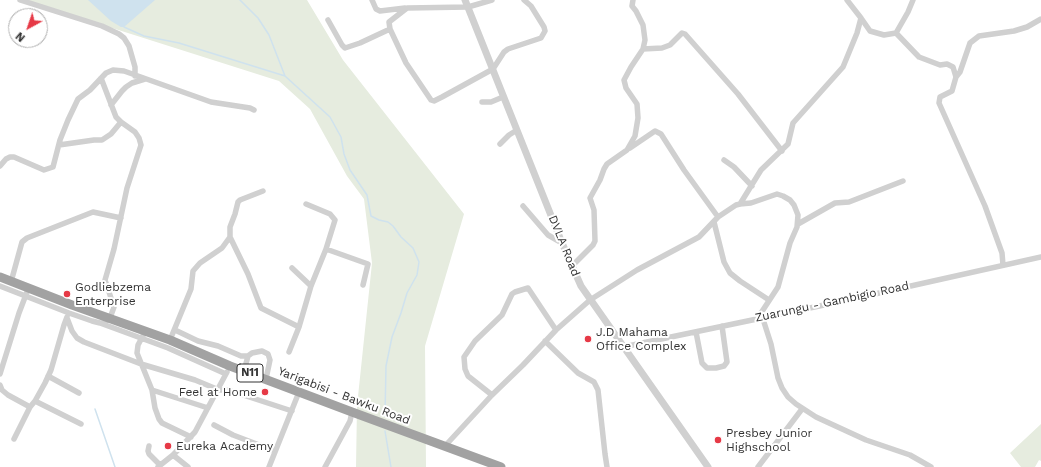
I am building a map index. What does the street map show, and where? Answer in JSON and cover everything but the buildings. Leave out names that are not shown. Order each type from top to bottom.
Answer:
[{"type":"highway","name":"Yarigabisi - Bawku Road","points":[[0,277],[69,312],[110,318],[143,336],[170,340],[228,370],[244,371],[501,467]]},
{"type":"street","points":[[20,0],[102,26],[119,34],[124,38],[129,46],[135,67],[135,76]]},
{"type":"street","points":[[372,0],[376,9],[380,11],[492,0]]},
{"type":"street","points":[[406,8],[389,22],[390,29],[410,70],[434,101],[442,98],[492,69],[504,52],[508,49],[538,39],[544,34],[544,27],[531,6],[524,0]]},
{"type":"street","points":[[627,150],[632,143],[636,131],[637,104],[626,88],[624,80],[643,49],[645,40],[644,30],[636,11],[632,6],[633,0]]},
{"type":"street","points":[[847,0],[870,31],[884,35],[896,33]]},
{"type":"street","points":[[896,33],[913,0]]},
{"type":"street","name":"DVLA Road","points":[[466,3],[562,243],[581,286],[708,467]]},
{"type":"street","points":[[445,446],[545,341],[590,300],[637,270],[699,237],[716,219],[740,204],[762,170],[788,144],[793,123],[843,67],[857,33],[861,18]]},
{"type":"street","points":[[1003,265],[1002,253],[985,206],[939,103],[940,97],[952,91],[970,43],[979,36],[1014,32],[1041,19]]},
{"type":"street","points":[[328,20],[345,48],[360,43],[390,29]]},
{"type":"street","points":[[643,49],[662,48],[670,45],[682,33],[685,34],[738,94],[782,151]]},
{"type":"street","points":[[896,33],[919,57],[940,65],[947,64],[954,67],[956,77]]},
{"type":"street","points":[[0,166],[10,157],[44,170],[53,167],[68,120],[78,99],[90,90],[106,73],[113,70],[124,71],[211,102],[250,108],[254,110]]},
{"type":"street","points":[[100,323],[110,318],[114,307],[105,280],[114,249],[127,188],[141,145],[135,132],[116,117],[101,78]]},
{"type":"street","points":[[111,105],[126,87],[132,83],[145,79]]},
{"type":"street","points":[[482,102],[490,102],[503,97]]},
{"type":"street","points":[[59,145],[102,140],[111,134],[121,122]]},
{"type":"street","points":[[500,144],[509,135],[517,130]]},
{"type":"street","points":[[572,266],[594,245],[594,210],[590,198],[607,164],[655,131],[664,137],[716,219],[724,262],[730,273],[769,300]]},
{"type":"street","points":[[724,160],[734,167],[752,186]]},
{"type":"street","points":[[798,224],[835,203],[850,202],[902,181]]},
{"type":"street","points":[[263,191],[238,202],[230,227],[230,237],[248,274],[261,308],[299,327]]},
{"type":"street","points":[[740,204],[751,203],[778,194],[790,200],[798,215],[798,224],[790,242],[778,287],[761,313],[771,344],[778,378],[788,397],[816,417],[866,440],[910,456],[924,465],[931,467]]},
{"type":"street","points":[[289,352],[299,327],[311,286],[335,220],[330,214],[306,204]]},
{"type":"street","points":[[523,206],[548,235],[562,243]]},
{"type":"street","points":[[11,282],[22,242],[27,238],[93,212],[121,218]]},
{"type":"street","points":[[170,340],[191,289],[193,271],[200,263],[222,248],[230,237]]},
{"type":"street","points":[[326,248],[368,264],[363,285]]},
{"type":"street","name":"Zuarungu - Gambigio Road","points":[[623,347],[848,300],[1041,257]]},
{"type":"street","points":[[292,268],[311,286]]},
{"type":"street","points":[[0,286],[28,292],[19,313],[0,374]]},
{"type":"street","points":[[492,395],[468,376],[464,369],[464,357],[475,341],[499,319],[512,294],[528,288],[556,330]]},
{"type":"street","points":[[69,312],[143,336],[168,348],[228,370],[198,428],[173,455],[159,466],[148,451],[149,446]]},
{"type":"street","points":[[69,312],[72,331],[77,338],[84,342],[141,364],[195,380],[219,390],[228,390],[292,411]]},
{"type":"street","points":[[14,439],[48,376],[69,312]]},
{"type":"street","points":[[696,332],[702,363],[707,368],[716,368],[724,366],[727,362],[722,326]]},
{"type":"street","points":[[174,330],[241,356],[248,356],[257,351],[262,351],[268,354],[270,360],[266,379]]},
{"type":"street","points":[[143,336],[137,350],[152,390],[155,408],[161,421],[191,437]]},
{"type":"street","points":[[545,341],[578,373],[594,382],[598,390],[607,467]]},
{"type":"street","points":[[244,371],[248,356]]},
{"type":"street","points":[[48,376],[79,393]]},
{"type":"street","points":[[0,385],[2,390],[8,395],[30,408]]},
{"type":"street","points":[[152,390],[208,408]]},
{"type":"street","points":[[269,467],[299,392]]},
{"type":"street","points":[[35,401],[81,424]]},
{"type":"street","points":[[758,467],[802,408]]},
{"type":"street","points":[[325,467],[350,421],[352,412]]},
{"type":"street","points":[[214,425],[233,435],[275,451]]},
{"type":"street","points":[[173,455],[188,467]]},
{"type":"shaded area","points":[[24,0],[307,0],[343,60],[464,214],[425,346],[426,467],[356,467],[357,406],[372,263],[364,199],[347,176],[310,109],[279,81]]},
{"type":"shaded area","points":[[1041,424],[1041,461],[1039,460],[1035,467],[1021,467],[1010,453]]},
{"type":"water","points":[[88,0],[155,0],[124,27],[121,27],[111,21]]},
{"type":"waterway","points":[[240,0],[258,18],[269,35],[285,76]]},
{"type":"waterway","points":[[124,27],[144,36],[179,43],[285,76],[330,117],[341,137],[344,154],[350,170],[367,195],[371,216],[388,222],[393,226],[401,237],[413,248],[419,262],[417,275],[407,293],[392,337],[386,366],[385,416]]},
{"type":"waterway","points":[[95,409],[115,467]]},
{"type":"waterway","points":[[385,431],[391,467]]},
{"type":"place","name":"Godliebzema Enterprise","points":[[67,294]]},
{"type":"place","name":"J.D Mahama Office Complex","points":[[588,339]]},
{"type":"place","name":"Feel at Home","points":[[265,392]]},
{"type":"place","name":"Presbey Junior Highschool","points":[[718,440]]},
{"type":"place","name":"Eureka Academy","points":[[168,446]]}]
